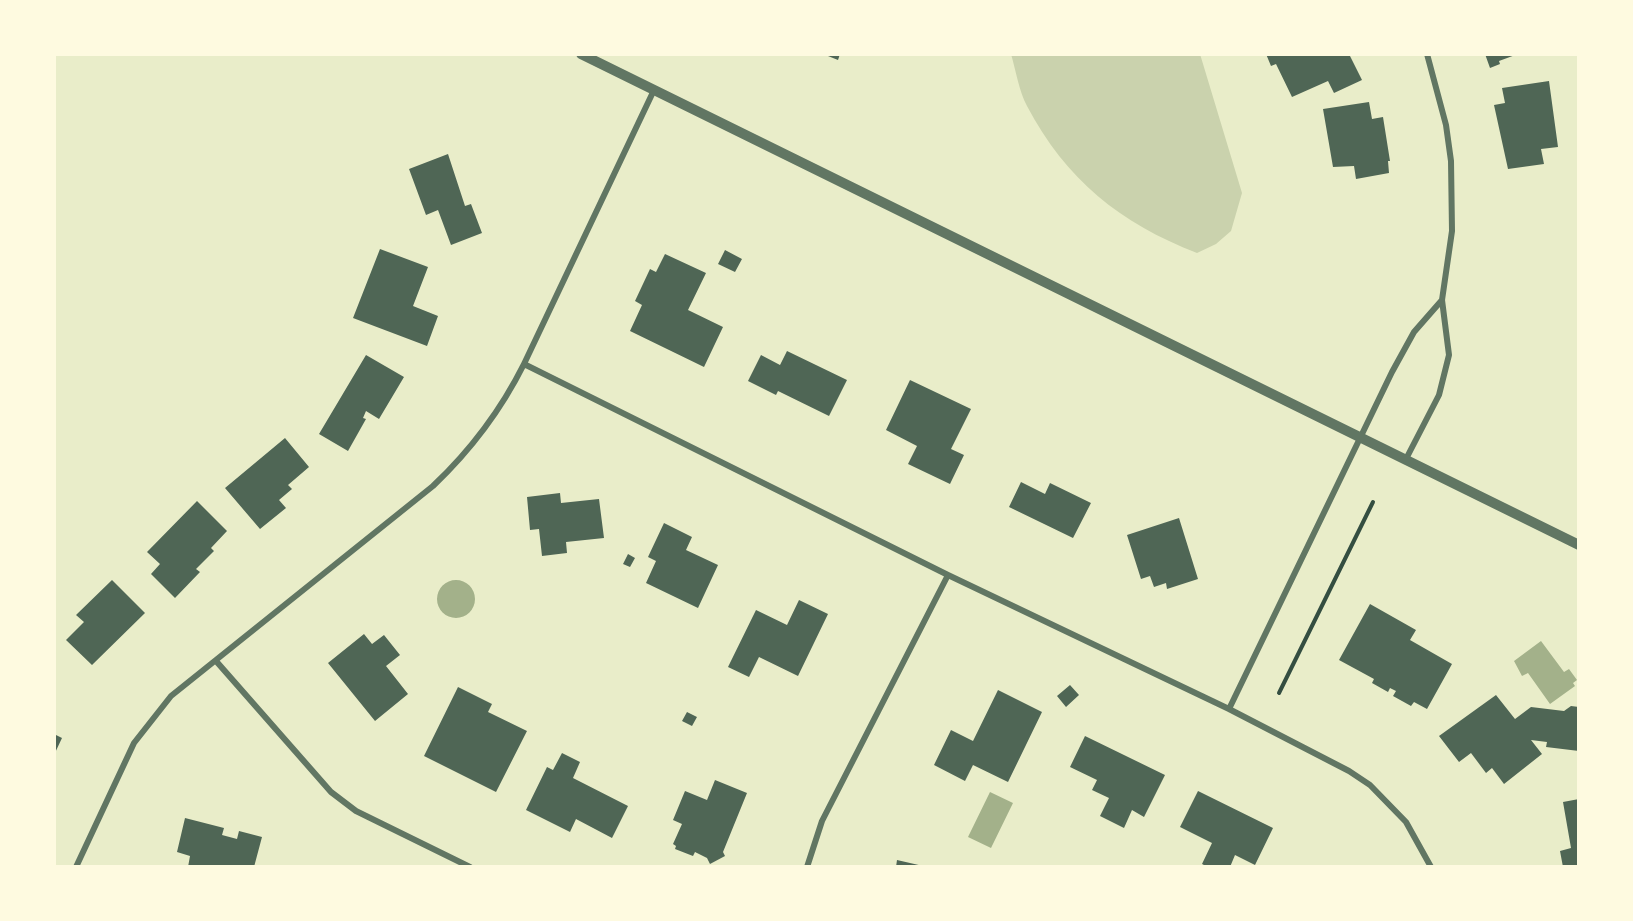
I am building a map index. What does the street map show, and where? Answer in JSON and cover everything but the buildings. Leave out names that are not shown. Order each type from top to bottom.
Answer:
[{"type":"street","points":[[580,54],[1579,545]]},
{"type":"street","points":[[1406,459],[1446,376],[1449,340],[1442,300],[1452,231],[1451,161],[1440,98],[1427,54]]},
{"type":"street","points":[[76,867],[140,735],[171,696],[433,486],[461,459],[497,414],[524,364],[654,90]]},
{"type":"street","points":[[1229,709],[1363,437],[1392,372],[1414,332],[1442,300]]},
{"type":"street","points":[[524,364],[948,575],[1229,709],[1349,771],[1370,785],[1406,822],[1431,867]]},
{"type":"street","points":[[807,867],[827,811],[948,575]]},
{"type":"street","points":[[216,661],[331,792],[357,811],[470,867]]},
{"type":"path","points":[[1279,693],[1373,502]]},
{"type":"shaded area","points":[[1011,54],[1200,54],[1242,193],[1231,231],[1216,244],[1197,253],[1143,228],[1098,196],[1059,156],[1042,132],[1024,100]]},
{"type":"shaded area","points":[[456,580],[469,586],[475,599],[469,612],[456,618],[443,612],[437,599],[443,586]]},
{"type":"shaded area","points":[[1541,641],[1564,672],[1569,669],[1577,680],[1573,683],[1575,686],[1550,704],[1528,673],[1522,676],[1514,661]]},
{"type":"shaded area","points":[[990,792],[1013,803],[991,848],[968,837]]}]
